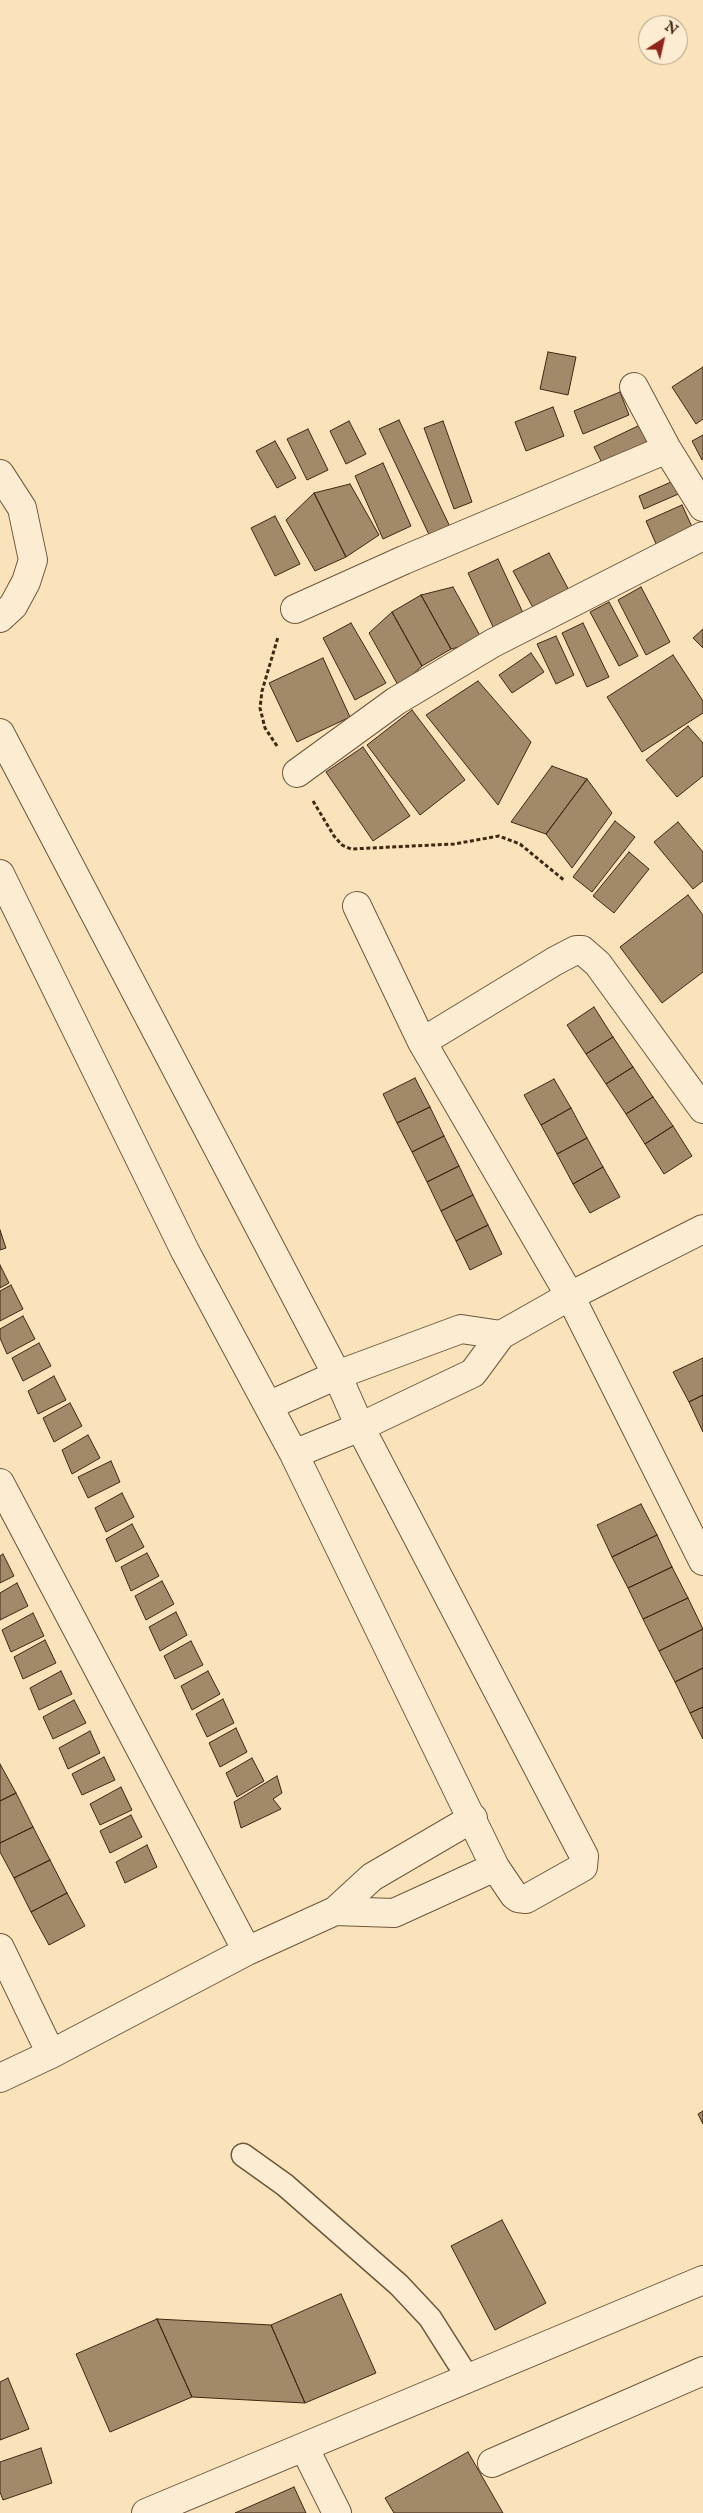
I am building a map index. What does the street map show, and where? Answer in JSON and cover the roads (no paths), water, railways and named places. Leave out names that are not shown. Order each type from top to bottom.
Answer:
[{"type":"street","points":[[634,387],[667,449],[703,507]]},
{"type":"street","points":[[295,610],[430,549],[667,449]]},
{"type":"street","points":[[0,474],[22,508],[33,560],[26,582],[13,606],[0,618]]},
{"type":"street","points":[[297,773],[396,701],[493,643],[703,536]]},
{"type":"street","points":[[0,732],[337,1375],[360,1427],[584,1861],[582,1867],[526,1900],[514,1895],[495,1867],[473,1818],[270,1405],[185,1251],[0,874]]},
{"type":"street","points":[[357,906],[422,1042],[570,1296],[703,1561]]},
{"type":"street","points":[[422,1042],[555,961],[576,950],[582,950],[598,964],[703,1109]]},
{"type":"street","points":[[294,1454],[360,1427],[473,1373],[501,1335],[570,1296],[703,1229]]},
{"type":"street","points":[[270,1405],[337,1375],[461,1329],[501,1335]]},
{"type":"street","points":[[0,1483],[248,1951]]},
{"type":"street","points":[[0,2078],[52,2054],[248,1951],[335,1911],[372,1877],[473,1818]]},
{"type":"street","points":[[335,1911],[394,1913],[495,1867]]},
{"type":"street","points":[[0,1948],[52,2054]]},
{"type":"street","points":[[146,2513],[703,2280]]},
{"type":"street","points":[[492,2463],[703,2371]]},
{"type":"street","points":[[304,2447],[337,2513]]},
{"type":"lane","points":[[243,2155],[285,2185],[399,2285],[430,2318],[468,2378]]}]
